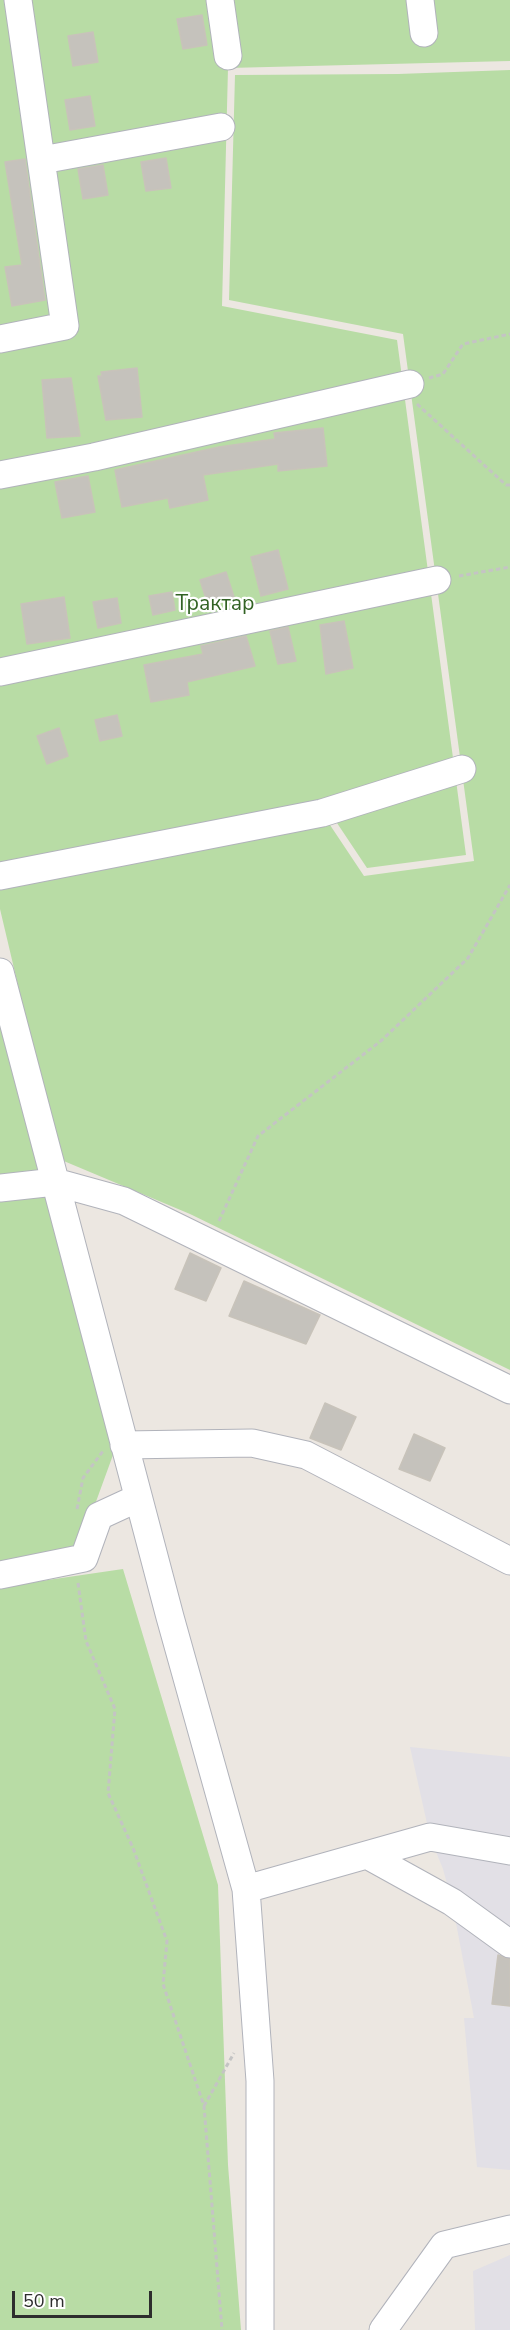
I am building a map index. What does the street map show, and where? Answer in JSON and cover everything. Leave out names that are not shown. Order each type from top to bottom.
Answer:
[{"type":"street","points":[[0,339],[65,326],[18,0]]},
{"type":"street","points":[[220,0],[228,56]]},
{"type":"street","points":[[420,0],[423,33]]},
{"type":"street","points":[[42,160],[221,127]]},
{"type":"street","points":[[0,475],[94,457],[410,384]]},
{"type":"street","points":[[0,672],[436,580]]},
{"type":"street","points":[[0,876],[322,813],[462,769]]},
{"type":"street","points":[[1,981],[55,1182],[114,1448],[138,1498],[246,1889],[260,2081],[260,2330]]},
{"type":"street","points":[[0,1188],[55,1182],[124,1201],[510,1390]]},
{"type":"street","points":[[114,1448],[252,1443],[306,1455],[510,1562]]},
{"type":"street","points":[[0,1575],[84,1557],[99,1516],[138,1498]]},
{"type":"street","points":[[246,1889],[430,1838],[510,1851]]},
{"type":"street","points":[[367,1855],[452,1902],[510,1944]]},
{"type":"street","points":[[383,2330],[444,2245],[510,2229]]},
{"type":"path","points":[[510,334],[463,344],[443,374],[410,384],[412,400],[506,485],[510,485]]},
{"type":"path","points":[[436,580],[510,567]]},
{"type":"path","points":[[209,1243],[258,1136],[382,1040],[468,958],[510,885]]},
{"type":"path","points":[[76,1513],[83,1478],[114,1448]]},
{"type":"path","points":[[75,1560],[86,1641],[115,1709],[108,1793],[133,1848],[167,1941],[163,1984],[204,2106],[222,2330]]},
{"type":"path","points":[[204,2106],[238,2046]]},
{"type":"shaded area","points":[[410,1747],[510,1757],[510,2170],[477,2167],[464,2018],[474,2018],[452,1902],[443,1869],[430,1837]]},
{"type":"shaded area","points":[[510,2255],[510,2330],[475,2330],[473,2271]]},
{"type":"green space","name":"Трактар","points":[[0,0],[510,0],[510,61],[228,68],[222,306],[397,340],[466,855],[367,868],[325,805],[0,868]]},
{"type":"green space","points":[[510,70],[510,1370],[190,1214],[59,1159],[0,909],[0,876],[322,813],[364,876],[474,861],[403,334],[229,300],[235,75],[398,74]]},
{"type":"green space","points":[[0,1006],[117,1444],[78,1551],[0,1567]]},
{"type":"green space","points":[[123,1569],[218,1885],[228,2165],[241,2330],[0,2330],[0,1587]]},
{"type":"building","points":[[202,15],[207,45],[183,49],[177,19]]},
{"type":"building","points":[[93,32],[98,62],[73,66],[68,36]]},
{"type":"building","points":[[90,96],[95,126],[70,130],[65,100]]},
{"type":"building","points":[[166,158],[171,188],[146,191],[141,162]]},
{"type":"building","points":[[25,159],[45,300],[12,306],[5,267],[22,265],[5,162]]},
{"type":"building","points":[[103,165],[108,195],[83,199],[78,169]]},
{"type":"building","points":[[137,368],[142,417],[106,420],[98,376],[102,376],[101,372]]},
{"type":"building","points":[[71,378],[80,436],[47,438],[42,380]]},
{"type":"building","points":[[323,428],[327,466],[278,471],[278,464],[203,475],[208,500],[170,508],[168,498],[122,507],[115,470],[219,447],[275,439],[274,433]]},
{"type":"building","points":[[88,476],[95,512],[62,518],[55,482]]},
{"type":"building","points":[[278,550],[288,589],[261,596],[251,557]]},
{"type":"building","points":[[226,572],[234,597],[208,605],[200,580]]},
{"type":"building","points":[[172,592],[175,610],[153,615],[149,596]]},
{"type":"building","points":[[64,597],[70,638],[27,644],[21,604]]},
{"type":"building","points":[[117,598],[121,623],[98,628],[93,602]]},
{"type":"building","points":[[344,621],[353,668],[326,674],[320,625]]},
{"type":"building","points":[[288,627],[296,661],[278,664],[270,631]]},
{"type":"building","points":[[246,636],[255,666],[187,682],[189,695],[151,702],[144,665],[203,654],[201,646]]},
{"type":"building","points":[[117,715],[122,736],[100,741],[95,720]]},
{"type":"building","points":[[59,728],[68,756],[47,764],[37,736]]},
{"type":"building","points":[[190,1253],[221,1268],[206,1301],[175,1289]]},
{"type":"building","points":[[244,1281],[320,1315],[306,1344],[229,1316]]},
{"type":"building","points":[[325,1403],[356,1417],[341,1450],[310,1438]]},
{"type":"building","points":[[414,1434],[445,1448],[430,1481],[399,1469]]},
{"type":"building","points":[[498,1955],[510,1959],[510,2006],[492,2004]]}]
